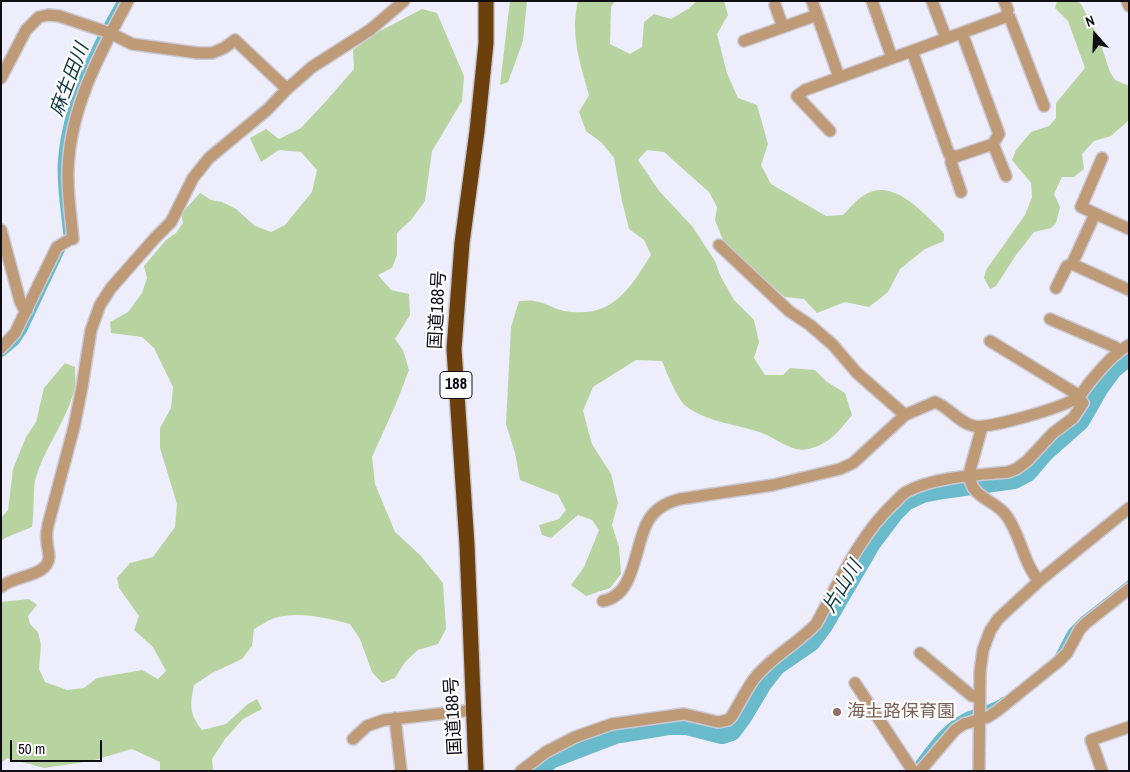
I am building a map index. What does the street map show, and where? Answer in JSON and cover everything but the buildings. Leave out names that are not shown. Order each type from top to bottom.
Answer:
[{"type":"highway","name":"国道188号","points":[[476,771],[470,659],[467,545],[454,349],[462,243],[477,131],[486,42],[486,1]]},
{"type":"street","points":[[1,348],[15,333],[57,247],[73,239],[68,172],[70,144],[77,112],[89,76],[128,1]]},
{"type":"street","points":[[1,587],[7,582],[42,570],[49,558],[46,539],[48,525],[74,427],[91,330],[100,305],[111,288],[171,222],[193,178],[209,158],[267,110],[312,67],[370,30],[404,1]]},
{"type":"street","points":[[812,1],[839,77]]},
{"type":"street","points":[[872,1],[892,58]]},
{"type":"street","points":[[932,1],[946,38]]},
{"type":"street","points":[[830,131],[797,96],[805,90],[839,77],[1005,17],[1008,10],[1004,1]]},
{"type":"street","points":[[1127,1],[1129,6]]},
{"type":"street","points":[[775,5],[783,27]]},
{"type":"street","points":[[1,78],[26,30],[39,17],[48,15],[59,16],[110,33],[132,44],[198,53],[212,53],[224,48],[235,40],[287,89]]},
{"type":"street","points":[[744,41],[817,15]]},
{"type":"street","points":[[1006,15],[1010,18],[1044,106]]},
{"type":"street","points":[[912,51],[949,154],[955,157],[994,144],[999,134],[962,33]]},
{"type":"street","points":[[994,144],[1006,176]]},
{"type":"street","points":[[952,156],[951,162],[961,192]]},
{"type":"street","points":[[1102,158],[1081,207],[1129,229]]},
{"type":"street","points":[[1056,288],[1067,266],[1072,264],[1095,214]]},
{"type":"street","points":[[1,230],[20,301],[24,309],[27,310]]},
{"type":"street","points":[[719,244],[789,311],[833,345],[857,373],[905,415]]},
{"type":"street","points":[[1072,264],[1129,290]]},
{"type":"street","points":[[1050,319],[1115,347],[1124,348]]},
{"type":"street","points":[[522,771],[546,752],[575,737],[612,724],[684,714],[718,722],[728,720],[754,679],[816,624],[868,532],[881,516],[905,493],[920,486],[970,481],[1008,472],[1027,461],[1053,433],[1072,418],[1083,403],[1075,393],[990,342]]},
{"type":"street","points":[[603,601],[611,600],[621,590],[630,576],[645,528],[653,514],[665,504],[680,499],[773,485],[840,468],[853,463],[905,415],[935,402],[943,405],[968,424],[982,427],[1063,406],[1079,396],[1124,348]]},
{"type":"street","points":[[970,481],[982,427]]},
{"type":"street","points":[[970,481],[1005,514],[1016,530],[1026,558],[1039,582]]},
{"type":"street","points":[[979,771],[980,672],[983,650],[990,631],[998,619],[1039,582],[1129,508]]},
{"type":"street","points":[[920,771],[954,730],[964,724],[988,717],[1044,675],[1067,653],[1080,629],[1129,588]]},
{"type":"street","points":[[920,653],[972,696],[979,697]]},
{"type":"street","points":[[855,684],[914,771]]},
{"type":"street","points":[[353,740],[367,726],[384,720],[474,710]]},
{"type":"street","points":[[395,718],[401,771]]},
{"type":"street","points":[[1102,771],[1091,740],[1129,727]]},
{"type":"green space","points":[[510,1],[527,1],[523,41],[508,82],[500,85]]},
{"type":"green space","points":[[578,1],[615,1],[611,7],[610,44],[630,54],[642,47],[644,22],[654,14],[671,19],[697,1],[724,1],[728,15],[717,34],[727,73],[738,98],[757,105],[768,144],[761,165],[771,184],[826,216],[843,215],[863,196],[874,191],[885,190],[896,193],[917,207],[944,233],[944,241],[925,249],[900,269],[888,292],[869,307],[845,302],[817,313],[804,299],[785,297],[742,260],[723,240],[715,220],[717,207],[709,192],[664,152],[647,150],[638,160],[660,192],[692,226],[715,261],[720,275],[734,300],[754,320],[759,342],[754,358],[765,375],[783,375],[790,368],[815,370],[827,382],[845,393],[852,415],[828,440],[815,447],[802,450],[790,447],[762,433],[705,417],[687,407],[676,392],[662,361],[636,360],[593,387],[583,411],[592,444],[611,474],[618,503],[612,525],[619,547],[621,574],[610,588],[586,596],[571,585],[584,567],[599,530],[592,520],[578,515],[551,538],[542,535],[539,525],[559,519],[566,510],[558,495],[520,480],[515,453],[506,424],[511,327],[519,301],[538,302],[564,311],[595,311],[617,300],[626,291],[651,255],[644,240],[629,229],[614,158],[602,143],[586,131],[579,112],[589,95],[577,48],[575,25]]},
{"type":"green space","points":[[1057,1],[1078,1],[1081,4],[1098,36],[1110,72],[1115,80],[1129,86],[1129,120],[1111,136],[1094,141],[1082,154],[1084,169],[1074,177],[1062,177],[1054,194],[1060,207],[1056,223],[1051,228],[1034,232],[996,286],[990,289],[984,278],[986,270],[1025,215],[1032,197],[1031,183],[1012,160],[1016,150],[1031,132],[1049,126],[1056,118],[1056,103],[1085,68],[1068,21],[1055,8]]},
{"type":"green space","points":[[422,9],[437,13],[464,76],[462,101],[432,151],[425,201],[411,220],[397,233],[397,255],[392,268],[378,275],[391,290],[409,294],[410,315],[395,339],[403,350],[409,370],[372,457],[375,484],[395,532],[420,555],[443,583],[446,629],[438,644],[418,650],[405,662],[395,678],[382,683],[372,672],[360,639],[350,624],[303,615],[275,618],[254,629],[252,646],[242,659],[212,673],[194,685],[192,709],[195,719],[202,730],[226,724],[248,704],[257,699],[262,709],[243,719],[225,739],[212,759],[213,771],[160,771],[160,762],[132,749],[91,761],[44,768],[7,758],[1,763],[1,602],[29,599],[37,605],[28,616],[30,624],[38,632],[41,645],[39,669],[45,682],[67,690],[84,688],[97,678],[142,670],[158,679],[166,671],[153,647],[134,630],[139,616],[119,588],[117,578],[130,563],[153,557],[175,527],[177,504],[160,448],[160,428],[171,408],[173,387],[154,348],[142,337],[111,333],[110,322],[128,312],[142,293],[147,278],[144,266],[166,240],[176,233],[183,223],[181,214],[200,193],[211,200],[222,202],[236,209],[255,226],[271,232],[285,225],[312,192],[317,170],[301,152],[279,150],[261,162],[250,138],[266,129],[279,139],[301,128],[354,69],[353,50],[378,32]]},
{"type":"green space","points":[[65,363],[75,367],[75,387],[68,409],[37,474],[32,527],[1,541],[1,518],[8,510],[13,469],[26,437],[36,422],[44,388]]},
{"type":"waterway","name":"麻生田川","points":[[65,233],[60,187],[60,160],[67,119],[73,98],[90,57],[119,1]]},
{"type":"waterway","name":"麻生田川","points":[[1,356],[17,343],[25,331],[64,248]]},
{"type":"waterway","name":"片山川","points":[[536,771],[550,758],[615,733],[670,724],[687,724],[722,733],[731,730],[761,683],[775,665],[810,641],[822,625],[871,541],[893,512],[905,500],[922,492],[1014,478],[1027,471],[1044,451],[1079,420],[1098,387],[1112,368],[1129,354]]},
{"type":"waterway","points":[[1057,656],[1070,631],[1083,618],[1129,582]]},
{"type":"waterway","points":[[914,767],[948,726],[963,716],[1003,699]]},
{"type":"place","name":"海土路保育園","points":[[837,712]]}]
